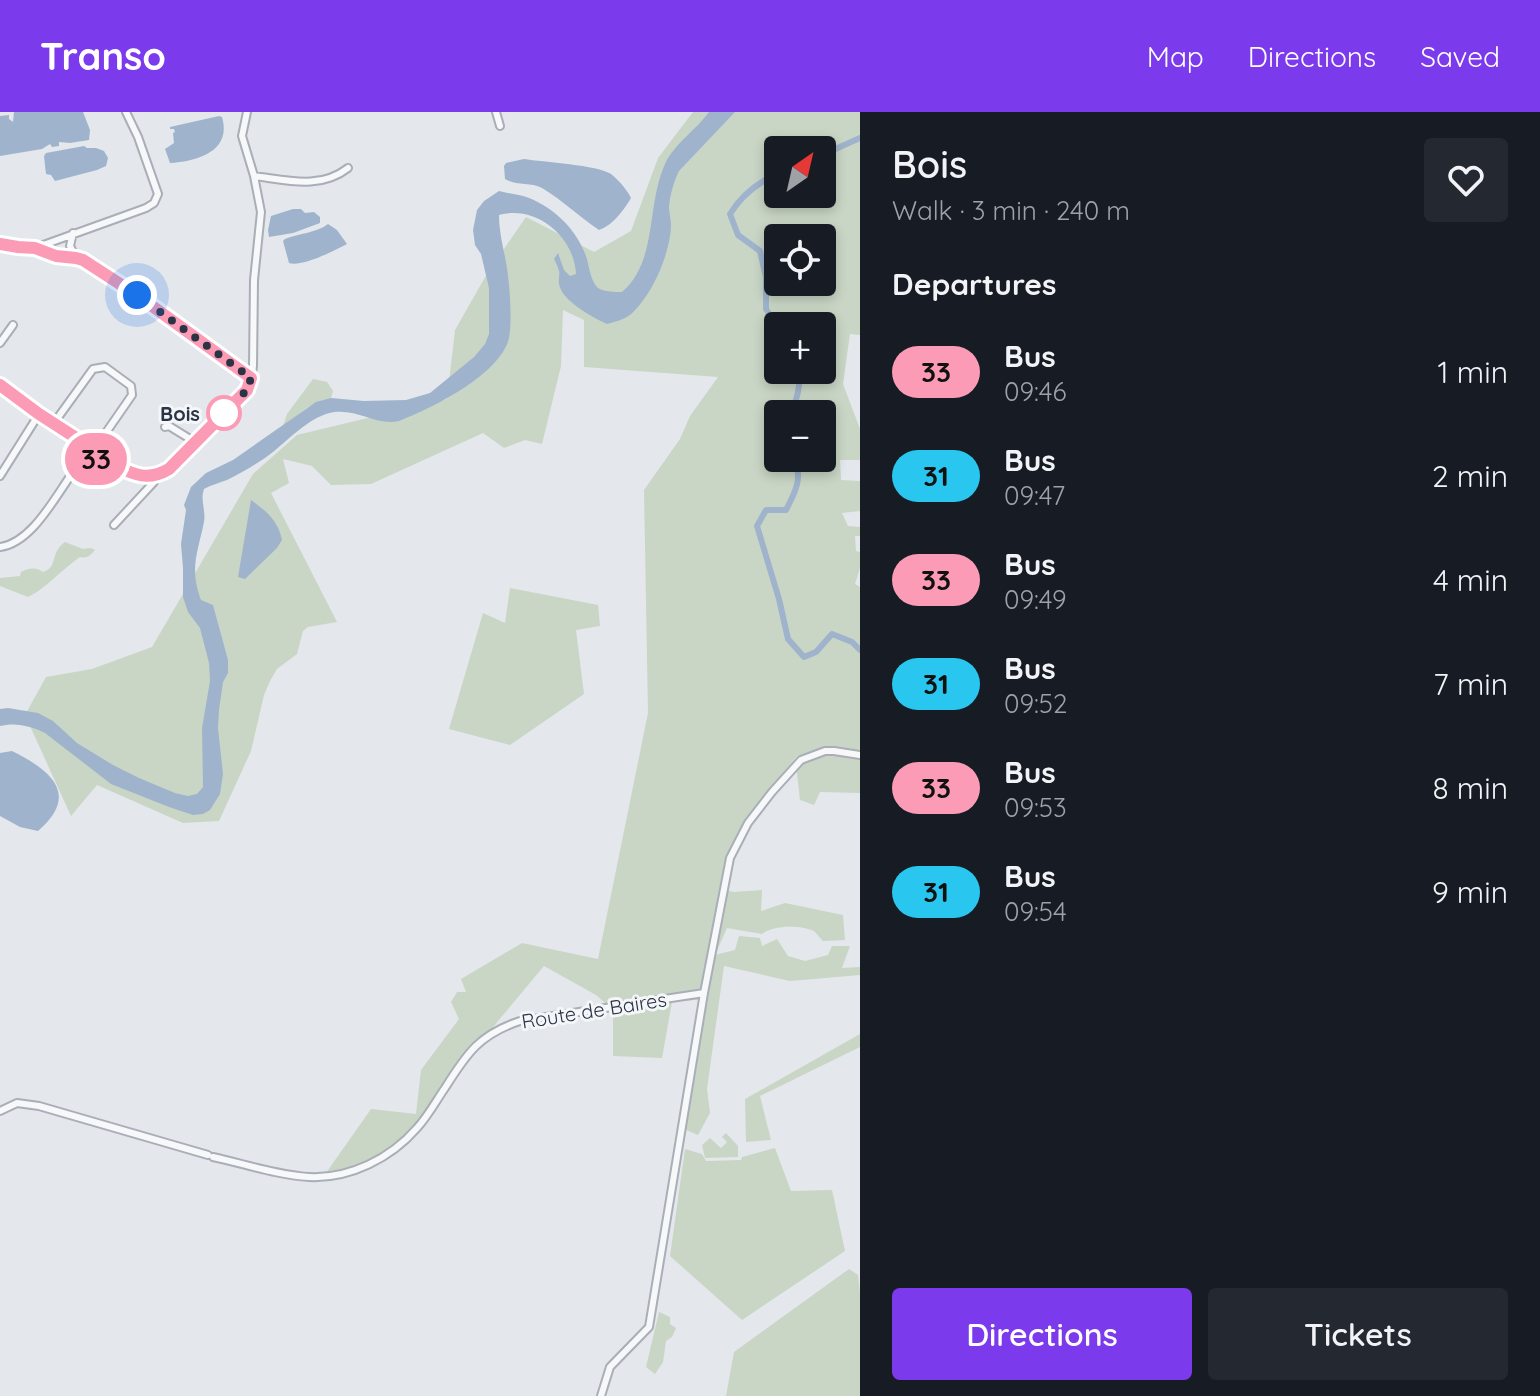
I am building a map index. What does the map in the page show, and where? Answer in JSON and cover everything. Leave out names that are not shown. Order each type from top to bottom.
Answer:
[{"type":"street","points":[[35,248],[154,203],[158,194],[126,112]]},
{"type":"street","points":[[0,547],[15,543],[27,534],[79,466],[100,459],[138,476],[155,476],[169,469],[247,390],[253,366],[254,280],[261,212],[242,136],[247,112]]},
{"type":"street","points":[[496,112],[500,126]]},
{"type":"street","points":[[254,176],[313,183],[348,168]]},
{"type":"street","points":[[73,233],[70,246],[76,258]]},
{"type":"street","points":[[63,237],[66,257]]},
{"type":"street","points":[[0,244],[35,248],[56,256],[76,258],[111,277],[251,378]]},
{"type":"street","points":[[0,343],[13,325]]},
{"type":"street","points":[[54,423],[89,373],[97,367],[105,367],[133,390],[105,434],[89,447]]},
{"type":"street","points":[[0,385],[89,447],[93,459]]},
{"type":"street","points":[[0,476],[39,414]]},
{"type":"street","points":[[165,427],[169,426],[195,442]]},
{"type":"street","points":[[114,525],[154,482],[155,476]]},
{"type":"street","points":[[600,1395],[610,1367],[649,1327],[704,993],[730,858],[748,823],[801,760],[825,751],[860,755]]},
{"type":"street","name":"Route de Baires","points":[[0,1111],[17,1103],[39,1106],[264,1169],[313,1177],[333,1175],[364,1167],[391,1152],[416,1129],[465,1056],[500,1027],[520,1021],[704,993]]},
{"type":"green space","points":[[693,112],[860,112],[860,335],[850,334],[843,384],[860,429],[860,460],[840,460],[841,480],[860,481],[860,511],[842,513],[848,526],[860,527],[860,536],[855,536],[856,551],[860,552],[860,568],[855,584],[860,587],[860,793],[820,792],[814,805],[800,800],[797,773],[799,754],[765,794],[733,843],[719,889],[734,892],[762,890],[761,911],[785,903],[843,915],[845,940],[823,941],[814,931],[802,928],[780,928],[762,934],[727,928],[715,955],[735,950],[739,936],[760,938],[762,946],[777,939],[788,956],[805,961],[828,955],[832,946],[850,946],[842,968],[860,967],[860,975],[790,981],[724,966],[707,1089],[710,1113],[698,1135],[684,1129],[705,999],[672,1002],[662,1058],[613,1056],[613,1010],[596,995],[544,966],[414,1132],[371,1164],[326,1173],[371,1109],[416,1114],[421,1070],[459,1019],[451,1002],[457,992],[466,992],[461,979],[522,943],[598,959],[648,713],[644,490],[718,377],[584,367],[584,320],[563,310],[561,366],[542,444],[525,440],[504,448],[483,433],[371,484],[331,485],[312,466],[283,459],[289,483],[271,493],[337,622],[308,627],[303,631],[297,654],[277,669],[264,695],[251,751],[219,821],[183,823],[97,785],[71,816],[25,715],[46,677],[92,669],[152,647],[253,474],[297,435],[447,399],[455,330],[488,272],[526,217],[594,252],[631,231],[658,158]]},
{"type":"green space","points":[[313,379],[327,382],[333,391],[331,398],[308,407],[283,426],[287,414]]},
{"type":"green space","points":[[65,542],[95,550],[87,557],[80,557],[28,597],[0,586],[0,578],[20,576],[21,572],[29,569],[48,570]]},
{"type":"green space","points":[[510,588],[598,605],[600,626],[576,630],[584,694],[510,745],[449,729],[483,613],[505,623]]},
{"type":"green space","points":[[860,1034],[860,1047],[760,1096],[771,1140],[746,1142],[745,1099]]},
{"type":"green space","points":[[726,1133],[738,1146],[738,1157],[705,1158],[702,1145],[710,1138],[721,1148],[727,1142],[722,1137]]},
{"type":"green space","points":[[775,1148],[791,1191],[832,1190],[845,1251],[742,1320],[670,1256],[685,1149],[702,1154],[706,1161],[741,1160],[742,1157]]},
{"type":"green space","points":[[849,1269],[858,1275],[860,1293],[860,1396],[726,1396],[734,1352]]},
{"type":"green space","points":[[659,1312],[670,1317],[670,1324],[676,1328],[666,1341],[663,1362],[655,1374],[646,1367]]},
{"type":"water","points":[[14,112],[83,112],[90,130],[89,140],[59,142],[59,146],[52,147],[50,144],[42,149],[0,156],[0,116],[9,115],[13,122]]},
{"type":"water","points":[[709,112],[735,112],[679,171],[670,198],[670,237],[663,261],[646,297],[630,315],[607,324],[578,308],[559,284],[559,271],[554,259],[558,253],[564,270],[570,276],[576,274],[574,260],[561,236],[539,219],[513,213],[499,215],[509,282],[510,324],[509,338],[493,365],[446,399],[399,421],[381,421],[346,412],[326,414],[302,428],[256,464],[204,489],[204,522],[196,560],[197,589],[201,600],[213,605],[228,660],[218,728],[223,774],[220,794],[210,810],[193,815],[111,784],[45,733],[23,725],[0,726],[0,709],[38,713],[53,721],[77,743],[113,765],[175,793],[188,796],[197,794],[203,787],[202,728],[210,681],[200,628],[188,612],[183,597],[181,544],[184,505],[191,487],[206,473],[233,460],[316,402],[331,398],[406,400],[430,393],[474,357],[489,334],[489,288],[473,230],[477,210],[499,191],[529,198],[557,215],[578,239],[598,288],[622,292],[641,265],[665,164]]},
{"type":"water","points":[[222,117],[224,129],[217,146],[201,157],[170,163],[165,149],[174,143],[175,132],[170,127]]},
{"type":"water","points":[[84,146],[104,151],[108,158],[106,166],[55,181],[46,174],[46,153]]},
{"type":"water","points":[[524,159],[604,171],[617,179],[631,198],[613,221],[599,230],[542,188],[505,179],[506,163]]},
{"type":"water","points":[[293,209],[314,212],[320,217],[320,223],[293,233],[269,237],[271,216]]},
{"type":"water","points":[[328,224],[347,244],[310,261],[289,263],[285,239]]},
{"type":"water","points":[[251,500],[274,521],[282,540],[245,579],[238,577]]},
{"type":"water","points":[[12,751],[48,775],[59,794],[51,818],[38,831],[20,827],[0,816],[0,753]]},
{"type":"waterway","points":[[836,149],[860,138]]},
{"type":"waterway","points":[[764,181],[739,201],[730,214],[738,235],[760,251],[766,277],[768,312]]},
{"type":"waterway","points":[[795,400],[799,384]]},
{"type":"waterway","points":[[798,472],[795,491],[786,510],[766,510],[757,526],[788,639],[804,657],[816,652],[832,634],[852,642],[860,650]]},
{"type":"bus line","name":"33","points":[[0,244],[35,248],[56,256],[83,260],[251,378],[247,390],[207,432],[169,469],[150,477],[138,476],[100,459],[93,459],[84,443],[0,385]]},
{"type":"place","name":"Bois","points":[[224,413]]},
{"type":"route","points":[[137,295],[251,378],[247,390],[222,415],[224,413]]}]
